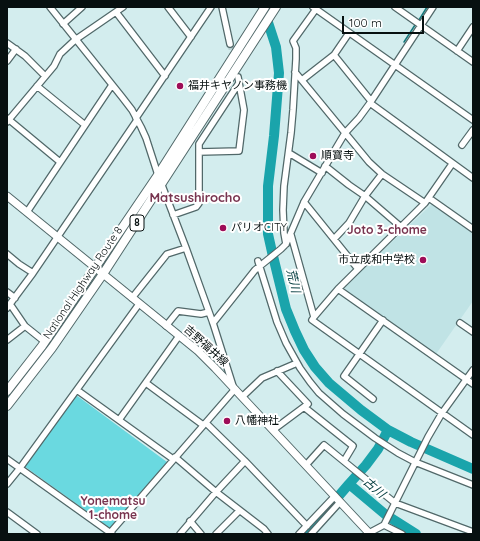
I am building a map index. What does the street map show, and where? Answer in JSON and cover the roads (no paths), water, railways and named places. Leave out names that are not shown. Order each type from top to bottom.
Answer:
[{"type":"highway","name":"National Highway Route 8","points":[[7,391],[45,342],[158,175],[265,7]]},
{"type":"highway","name":"National Highway Route 8","points":[[7,406],[52,348],[104,274],[276,7]]},
{"type":"main road","name":"吉野福井線","points":[[7,196],[204,357],[370,533]]},
{"type":"street","points":[[7,459],[110,533],[234,389],[209,312],[158,175],[146,138],[137,119],[132,110],[50,7]]},
{"type":"street","points":[[63,24],[82,7]]},
{"type":"street","points":[[168,7],[191,36]]},
{"type":"street","points":[[45,342],[25,326],[8,306],[58,237],[211,7]]},
{"type":"street","points":[[222,7],[230,44]]},
{"type":"street","points":[[395,7],[473,62]]},
{"type":"street","points":[[213,324],[254,270],[286,244],[304,202],[345,133],[371,102],[433,7]]},
{"type":"street","points":[[286,244],[282,210],[291,133],[295,72],[296,48],[293,41],[315,8],[473,120]]},
{"type":"street","points":[[60,162],[8,120],[54,66],[60,54],[76,40],[119,9],[165,76]]},
{"type":"street","points":[[457,51],[473,27]]},
{"type":"street","points":[[302,80],[334,55],[349,33]]},
{"type":"street","points":[[7,43],[16,49],[45,76]]},
{"type":"street","points":[[7,61],[16,49]]},
{"type":"street","points":[[334,55],[371,102],[452,164],[472,175]]},
{"type":"street","points":[[295,72],[369,162],[382,174],[425,203]]},
{"type":"street","points":[[199,152],[239,151],[244,110],[238,77]]},
{"type":"street","points":[[173,215],[196,207],[199,203],[199,144],[239,83]]},
{"type":"street","points":[[27,212],[112,85]]},
{"type":"street","points":[[37,86],[85,125]]},
{"type":"street","points":[[462,145],[473,130]]},
{"type":"street","points":[[288,153],[322,172]]},
{"type":"street","points":[[314,317],[338,289],[425,203],[452,164]]},
{"type":"street","points":[[326,166],[365,196],[400,227]]},
{"type":"street","points":[[334,239],[349,223],[365,196],[382,174]]},
{"type":"street","points":[[429,198],[473,229]]},
{"type":"street","points":[[304,202],[358,269]]},
{"type":"street","points":[[291,235],[314,317],[312,320],[473,435]]},
{"type":"street","points":[[132,298],[168,254],[186,248]]},
{"type":"street","points":[[7,254],[33,273]]},
{"type":"street","points":[[260,264],[277,322],[286,343],[297,363],[319,393],[343,414],[398,453],[415,462],[473,485]]},
{"type":"street","points":[[338,289],[473,384]]},
{"type":"street","points":[[7,292],[15,298]]},
{"type":"street","points":[[7,484],[139,304]]},
{"type":"street","points":[[166,326],[178,311],[201,314],[209,312]]},
{"type":"street","points":[[373,399],[344,376],[383,320]]},
{"type":"street","points":[[460,323],[473,332]]},
{"type":"street","points":[[7,340],[25,326]]},
{"type":"street","points":[[119,420],[179,336]]},
{"type":"street","points":[[242,397],[262,378],[297,363]]},
{"type":"street","points":[[370,533],[385,523],[428,437],[442,413],[473,370]]},
{"type":"street","points":[[273,430],[308,404],[277,371]]},
{"type":"street","points":[[146,383],[204,424],[245,461],[307,526]]},
{"type":"street","points":[[77,390],[174,458],[264,529],[268,534]]},
{"type":"street","points":[[304,407],[353,446],[344,461]]},
{"type":"street","points":[[306,465],[324,445],[395,503],[469,532]]},
{"type":"street","points":[[180,534],[245,461]]},
{"type":"street","points":[[299,534],[335,496]]},
{"type":"street","points":[[311,534],[340,502]]},
{"type":"street","points":[[216,534],[239,510]]},
{"type":"street","points":[[7,512],[37,534]]},
{"type":"street","points":[[190,521],[201,534]]},
{"type":"street","points":[[385,523],[402,534]]},
{"type":"waterway","name":"荒川","points":[[263,7],[276,47],[279,73],[268,186],[268,234],[286,309],[295,331],[304,350],[315,367],[329,383],[361,410],[388,430],[411,442],[473,469]]},
{"type":"waterway","points":[[419,20],[427,7]]},
{"type":"waterway","points":[[404,42],[415,25]]},
{"type":"waterway","points":[[349,484],[378,449],[388,430]]},
{"type":"waterway","name":"古川","points":[[306,534],[349,484],[386,515],[416,534]]},
{"type":"tunnel","points":[[230,44],[237,71]]},
{"type":"place","name":"福井キヤノン事務機","points":[[180,86]]},
{"type":"place","name":"順寶寺","points":[[313,156]]},
{"type":"place","name":"パリオCITY","points":[[223,228]]},
{"type":"place","name":"市立成和中学校","points":[[423,260]]},
{"type":"place","name":"八幡神社","points":[[227,421]]},
{"type":"district","name":"Matsushirocho","points":[[195,198]]},
{"type":"district","name":"Joto 3-chome","points":[[387,230]]},
{"type":"district","name":"Yonematsu 1-chome","points":[[113,508]]}]
